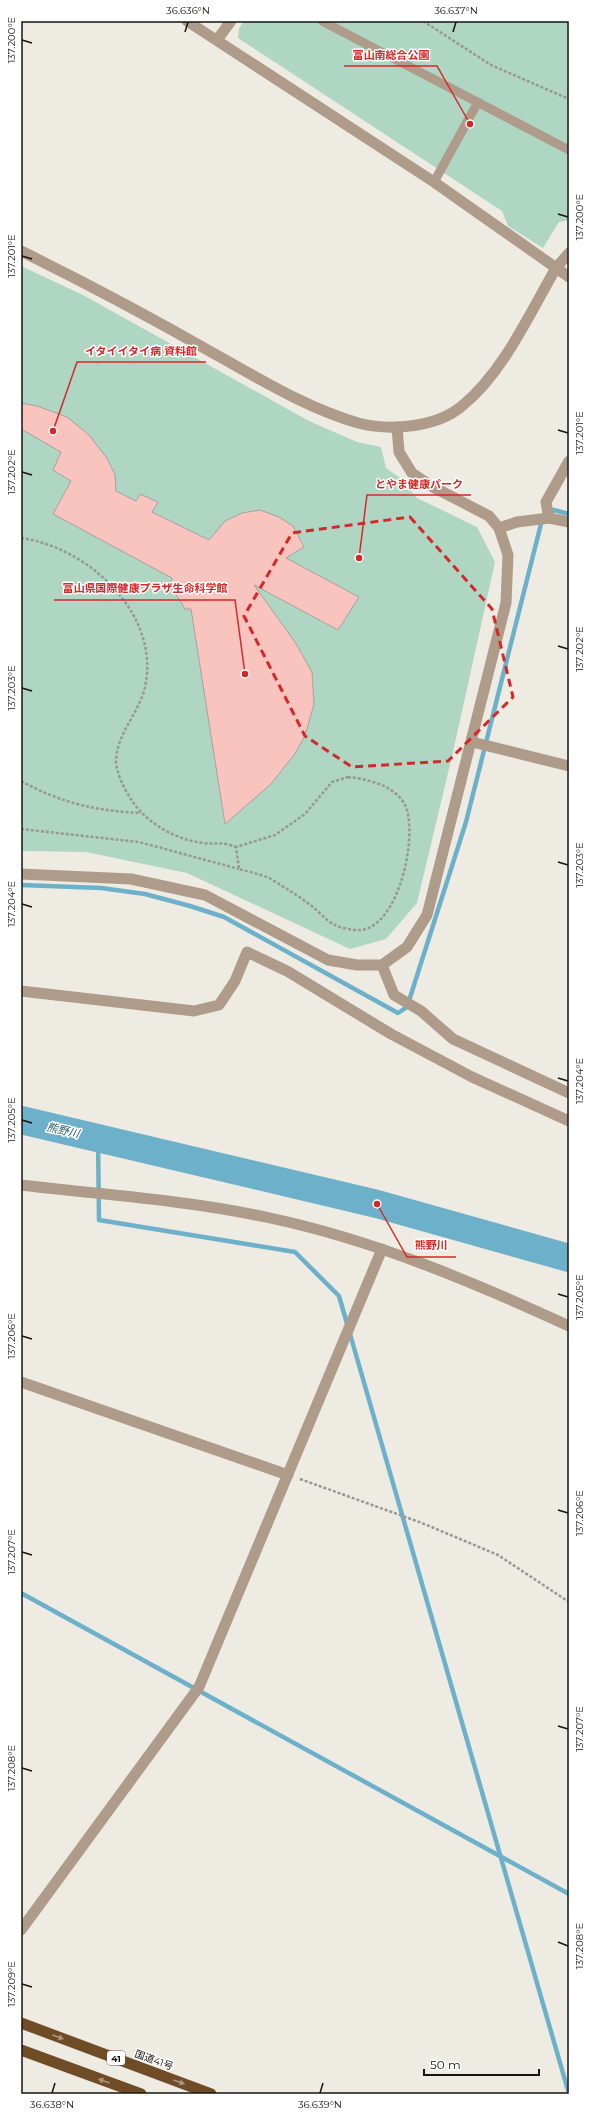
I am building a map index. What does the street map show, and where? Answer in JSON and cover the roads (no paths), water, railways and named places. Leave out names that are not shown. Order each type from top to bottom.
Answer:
[{"type":"highway","name":"国道41号","points":[[21,2023],[211,2094]]},
{"type":"highway","points":[[21,2050],[141,2094]]},
{"type":"street","points":[[188,21],[434,182],[569,277]]},
{"type":"street","points":[[217,40],[231,21]]},
{"type":"street","points":[[21,251],[89,284],[313,408],[360,423],[397,427],[429,424],[461,407],[494,375],[556,268],[569,253]]},
{"type":"street","points":[[21,874],[131,879],[205,895],[328,960],[357,966],[382,964],[407,947],[428,916],[472,742],[507,592],[508,555],[499,528],[489,516],[433,487],[412,473],[399,452],[397,427]]},
{"type":"street","points":[[550,518],[546,502],[569,460]]},
{"type":"street","points":[[499,528],[517,522],[550,518],[569,522]]},
{"type":"street","points":[[472,742],[569,766]]},
{"type":"street","points":[[21,991],[194,1011],[219,1005],[235,981],[247,952],[287,971],[391,1034],[472,1077],[569,1121]]},
{"type":"street","points":[[382,964],[394,996],[421,1011],[453,1039],[569,1093]]},
{"type":"street","points":[[21,1185],[192,1204],[255,1215],[345,1237],[382,1249],[499,1294],[569,1326]]},
{"type":"street","points":[[21,1930],[199,1687],[382,1249]]},
{"type":"street","points":[[21,1382],[288,1475]]},
{"type":"lane","points":[[322,21],[569,150]]},
{"type":"lane","points":[[434,182],[478,102]]},
{"type":"waterway","points":[[549,514],[554,510],[569,514]]},
{"type":"waterway","points":[[21,885],[101,888],[145,894],[190,906],[224,917],[398,1013],[407,1007],[466,822],[542,520]]},
{"type":"waterway","name":"熊野川","points":[[21,1120],[377,1204],[569,1258]]},
{"type":"waterway","points":[[98,1139],[99,1220],[295,1252],[339,1296],[348,1327]]},
{"type":"waterway","points":[[350,1334],[569,2094]]},
{"type":"waterway","points":[[21,1593],[569,1894]]},
{"type":"place","name":"富山南総合公園","points":[[470,124]]},
{"type":"place","name":"イタイイタイ病 資料館","points":[[53,431]]},
{"type":"place","name":"とやま健康パーク","points":[[359,558]]},
{"type":"place","name":"富山県国際健康プラザ生命科学館","points":[[245,674]]},
{"type":"place","name":"熊野川","points":[[377,1204]]}]
